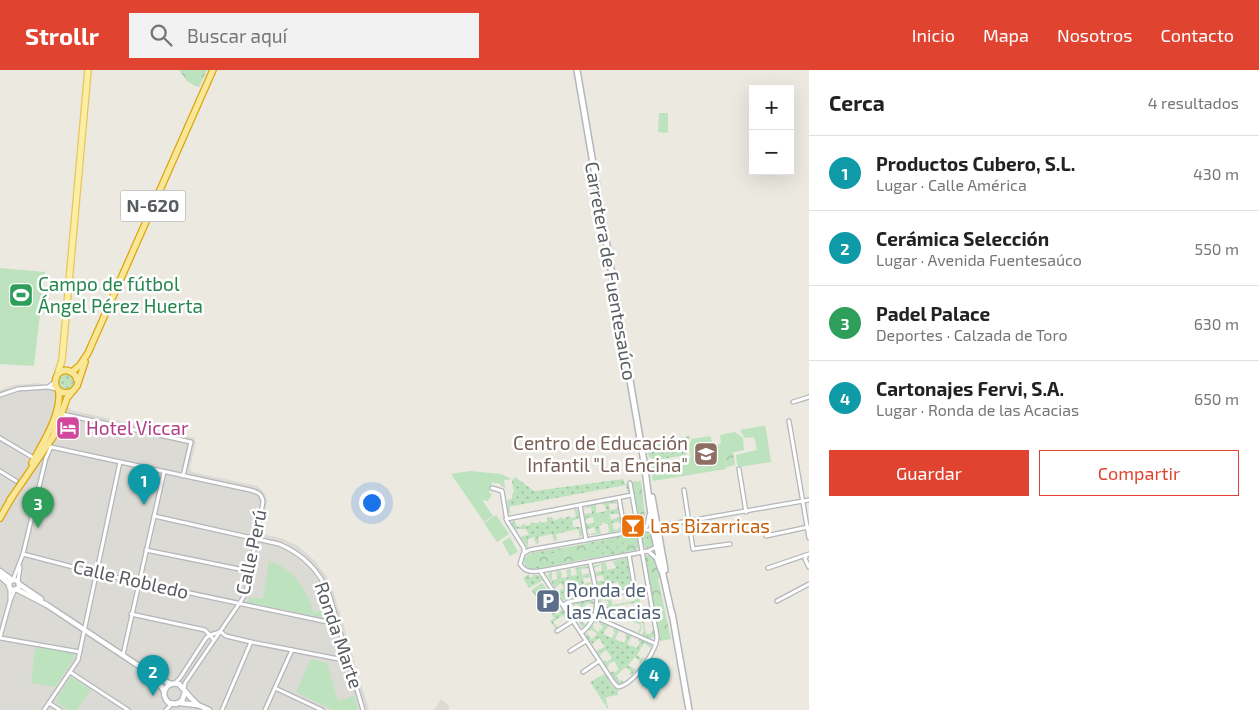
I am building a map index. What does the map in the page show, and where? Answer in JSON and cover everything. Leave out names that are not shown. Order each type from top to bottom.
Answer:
[{"type":"highway","name":"N-620","points":[[71,392],[77,386],[88,353],[214,70]]},
{"type":"highway","name":"N-620","points":[[69,371],[80,366],[88,353]]},
{"type":"highway","points":[[0,518],[49,429],[58,408],[59,390],[55,382],[58,373],[69,371],[75,375],[78,382]]},
{"type":"highway","points":[[10,500],[52,437],[71,392],[67,393],[59,390]]},
{"type":"main road","points":[[58,373],[62,360],[88,70]]},
{"type":"main road","name":"Carretera de Fuentesaúco","points":[[577,70],[655,528]]},
{"type":"main road","points":[[62,360],[69,371]]},
{"type":"main road","name":"Carretera de Fuentesaúco","points":[[644,462],[649,505],[655,528]]},
{"type":"main road","points":[[655,528],[662,574],[672,615]]},
{"type":"main road","points":[[658,545],[663,560],[689,710]]},
{"type":"street","points":[[48,387],[55,382]]},
{"type":"street","points":[[0,395],[18,389],[48,387],[59,390]]},
{"type":"street","points":[[794,402],[809,397]]},
{"type":"street","points":[[50,447],[183,476],[191,442],[62,414]]},
{"type":"street","points":[[789,421],[809,538]]},
{"type":"street","points":[[47,605],[16,589],[14,583],[52,437]]},
{"type":"street","points":[[0,438],[32,457]]},
{"type":"street","points":[[44,710],[78,660],[120,462]]},
{"type":"street","points":[[739,469],[746,512]]},
{"type":"street","points":[[0,471],[16,481]]},
{"type":"street","points":[[123,655],[164,472]]},
{"type":"street","name":"Calle Perú","points":[[183,476],[250,490],[262,496],[246,592],[221,632],[185,683],[185,691]]},
{"type":"street","points":[[540,571],[614,683],[621,687],[625,685],[642,668],[656,644],[657,631],[630,484]]},
{"type":"street","points":[[492,488],[502,491],[508,524],[524,548],[520,564],[529,571],[540,571],[629,555],[648,551],[658,545]]},
{"type":"street","points":[[684,490],[693,549],[730,544]]},
{"type":"street","points":[[506,518],[632,496]]},
{"type":"street","points":[[619,498],[625,533]]},
{"type":"street","points":[[524,553],[529,550],[809,500]]},
{"type":"street","points":[[580,505],[586,540]]},
{"type":"street","points":[[640,531],[649,522],[649,505]]},
{"type":"street","name":"Ronda Marte","points":[[154,516],[288,547],[305,559],[315,569],[325,586],[363,710]]},
{"type":"street","points":[[766,536],[808,527]]},
{"type":"street","points":[[146,550],[249,571]]},
{"type":"street","points":[[648,551],[656,558],[662,574]]},
{"type":"street","name":"Calle Robledo","points":[[23,554],[138,582],[338,624]]},
{"type":"street","points":[[629,555],[635,590]]},
{"type":"street","points":[[808,556],[805,559],[809,567]]},
{"type":"street","points":[[768,568],[808,556]]},
{"type":"street","points":[[20,562],[0,638],[80,652]]},
{"type":"street","points":[[581,633],[595,617],[596,597],[590,562]]},
{"type":"street","points":[[0,571],[3,576],[154,676],[179,684],[198,705]]},
{"type":"street","points":[[3,576],[16,572]]},
{"type":"street","points":[[777,601],[809,584]]},
{"type":"street","points":[[563,605],[568,602],[649,588]]},
{"type":"street","points":[[10,599],[16,589]]},
{"type":"street","points":[[131,614],[205,630],[214,640]]},
{"type":"street","points":[[595,617],[656,644]]},
{"type":"street","points":[[557,631],[573,620]]},
{"type":"street","points":[[164,691],[180,678],[206,638],[210,634],[221,632],[226,636],[251,642],[349,661]]},
{"type":"street","points":[[570,651],[586,641]]},
{"type":"street","points":[[222,710],[251,642]]},
{"type":"street","points":[[265,710],[292,650]]},
{"type":"street","points":[[583,672],[599,661]]},
{"type":"street","points":[[70,672],[128,710]]},
{"type":"street","points":[[154,676],[164,691],[166,710]]},
{"type":"street","points":[[275,688],[322,710]]},
{"type":"street","points":[[180,703],[184,698],[185,691]]},
{"type":"street","points":[[166,701],[172,704],[198,705],[209,710]]},
{"type":"street","points":[[49,703],[60,710]]},
{"type":"street","points":[[166,710],[172,704]]},
{"type":"shaded area","points":[[39,383],[57,391],[71,410],[194,438],[196,442],[190,468],[192,472],[257,486],[261,489],[265,494],[267,502],[260,533],[283,539],[298,546],[314,560],[332,587],[369,710],[0,710],[0,390],[14,385]]},
{"type":"shaded area","points":[[441,699],[450,707],[448,710],[434,710]]},
{"type":"green space","points":[[179,70],[207,70],[199,87],[188,82]]},
{"type":"green space","points":[[659,113],[668,113],[668,133],[658,132]]},
{"type":"green space","name":"Campo de fútbol Ángel Pérez Huerta","points":[[0,268],[45,272],[34,366],[0,364]]},
{"type":"green space","points":[[66,374],[72,376],[74,382],[72,388],[66,390],[60,388],[58,382],[60,376]]},
{"type":"green space","points":[[765,426],[771,462],[739,467],[736,455],[757,450],[754,437],[745,438],[740,430]]},
{"type":"green space","points":[[735,432],[743,438],[744,450],[724,454],[726,469],[653,481],[651,470],[653,466],[691,458],[689,446],[692,439],[710,436],[713,445],[721,444],[720,435]]},
{"type":"green space","points":[[690,436],[686,455],[656,460],[649,457],[645,444]]},
{"type":"green space","points":[[733,452],[735,465],[726,467],[724,454]]},
{"type":"green space","points":[[470,471],[501,474],[512,479],[504,480],[505,488],[501,484],[492,482],[489,493],[492,494],[488,501],[482,500],[493,516],[484,522],[451,474]]},
{"type":"green space","points":[[515,477],[534,491],[623,479],[625,484],[628,484],[629,492],[626,485],[513,506],[509,507],[511,514],[508,512],[507,500],[512,499],[512,494],[514,493],[512,481]]},
{"type":"green space","points":[[641,481],[646,525],[643,527],[639,524],[632,482]]},
{"type":"green space","points":[[616,501],[617,504],[609,504],[610,510],[618,507],[619,514],[610,514],[611,520],[620,517],[621,524],[618,522],[612,523],[614,530],[621,527],[622,530],[608,533],[608,524],[605,524],[605,522],[610,521],[608,513],[595,516],[596,524],[602,523],[599,526],[601,534],[589,535],[587,533],[596,533],[594,527],[587,530],[585,523],[594,523],[593,517],[585,520],[584,514],[592,513],[591,507],[584,510],[584,508],[596,504],[596,513],[606,511],[603,503]]},
{"type":"green space","points":[[574,508],[578,510],[579,518],[572,521],[573,527],[581,527],[582,534],[580,538],[578,529],[556,534],[557,540],[554,541],[552,534],[538,537],[539,543],[536,544],[534,537],[528,539],[528,547],[521,538],[522,536],[529,535],[526,529],[515,529],[512,524],[514,519],[517,527],[540,521],[542,523],[547,522],[547,518],[552,517],[554,521],[562,517],[562,519],[570,516],[571,518],[576,517]]},
{"type":"green space","points":[[608,513],[610,521],[596,524],[594,516]]},
{"type":"green space","points":[[496,515],[509,534],[497,542],[484,523]]},
{"type":"green space","points":[[651,531],[654,546],[646,548],[643,545],[641,536],[644,532]]},
{"type":"green space","points":[[633,535],[637,537],[639,547],[636,550],[532,569],[527,567],[524,562],[524,558],[529,554]]},
{"type":"green space","points":[[624,536],[625,540],[588,546],[588,543]]},
{"type":"green space","points":[[510,537],[518,552],[510,556],[502,542]]},
{"type":"green space","points":[[626,542],[626,546],[592,552],[591,548]]},
{"type":"green space","points":[[559,548],[559,552],[532,557],[531,553]]},
{"type":"green space","points":[[626,548],[627,552],[591,558],[590,555]]},
{"type":"green space","points":[[648,554],[654,558],[661,577],[658,579],[671,639],[660,641],[645,558]]},
{"type":"green space","points":[[627,558],[632,588],[620,590],[618,582],[609,584],[611,592],[600,593],[598,591],[606,591],[605,585],[597,587],[596,581],[604,581],[603,575],[595,577],[594,572],[602,571],[601,565],[594,568],[594,566],[606,562],[607,570],[616,568],[613,561]]},
{"type":"green space","points":[[561,560],[562,564],[534,569],[533,565]]},
{"type":"green space","points":[[269,561],[286,569],[293,575],[303,588],[314,613],[327,609],[328,619],[248,602],[249,597],[263,599]]},
{"type":"green space","points":[[586,566],[589,568],[581,569],[582,575],[590,573],[590,577],[583,578],[584,584],[591,582],[592,587],[585,588],[586,594],[593,591],[592,593],[580,597],[580,589],[574,590],[576,598],[571,599],[571,591],[564,592],[567,600],[563,600],[558,592],[564,588],[561,583],[555,588],[548,576],[549,573],[552,572],[552,580],[558,579],[556,571],[561,571],[562,578],[568,577],[566,570],[571,569],[571,576],[577,575],[575,568]]},
{"type":"green space","points":[[529,574],[529,577],[538,575],[543,580],[529,588],[523,578]]},
{"type":"green space","points":[[542,583],[549,592],[538,599],[532,591]]},
{"type":"green space","points":[[646,591],[648,594],[639,595],[646,634],[652,633],[652,630],[654,630],[655,636],[652,638],[642,635],[644,631],[639,602],[610,607],[610,609],[641,622],[642,628],[639,634],[641,625],[612,613],[608,621],[598,616],[598,612],[600,612],[600,615],[606,616],[608,601],[602,600],[601,604],[599,604],[601,599],[611,597],[612,605],[635,601],[634,593]]},
{"type":"green space","points":[[591,600],[595,604],[586,603],[584,612],[593,613],[591,619],[583,613],[579,620],[586,625],[582,627],[569,608],[577,615],[580,606],[576,604],[574,606],[570,605]]},
{"type":"green space","points":[[557,602],[558,604],[551,607],[557,615],[562,609],[569,620],[567,621],[563,615],[553,622],[558,628],[556,629],[550,621],[554,618],[548,608]]},
{"type":"green space","points":[[598,622],[608,626],[603,634],[612,638],[615,632],[613,631],[614,628],[620,631],[615,639],[624,643],[627,637],[625,636],[626,634],[632,636],[627,644],[637,648],[640,642],[638,641],[639,639],[651,645],[651,648],[644,643],[637,655],[642,659],[643,657],[645,658],[640,664],[640,661],[635,657],[628,665],[636,670],[631,675],[629,674],[631,672],[626,667],[616,676],[620,681],[624,682],[620,684],[617,683],[610,673],[613,671],[614,673],[619,669],[614,661],[608,664],[609,666],[607,667],[603,662],[605,660],[607,662],[612,658],[606,650],[599,656],[596,651],[605,647],[599,638],[592,644],[586,636],[586,632],[592,639],[597,634],[592,630],[588,630],[592,625],[598,632],[603,627]]},
{"type":"green space","points":[[35,647],[75,654],[55,687],[31,683]]},
{"type":"green space","points":[[311,659],[327,663],[338,701],[354,696],[358,710],[333,710],[296,692]]},
{"type":"green space","points":[[605,674],[612,686],[618,690],[618,695],[606,697],[608,709],[590,682]]},
{"type":"green space","points":[[71,677],[91,690],[77,710],[68,710],[55,701]]},
{"type":"place","name":"Campo de fútbol Ángel Pérez Huerta","points":[[21,295]]},
{"type":"place","name":"Hotel Viccar","points":[[68,428]]},
{"type":"place","name":"Centro de Educación Infantil \"La Encina\"","points":[[706,454]]},
{"type":"place","name":"Productos Cubero, S.L.","points":[[144,505]]},
{"type":"place","name":"Las Bizarricas","points":[[633,526]]},
{"type":"place","name":"Padel Palace","points":[[38,528]]},
{"type":"place","name":"Ronda de las Acacias","points":[[548,601]]},
{"type":"place","name":"Cerámica Selección","points":[[153,696]]},
{"type":"place","name":"Cartonajes Fervi, S.A.","points":[[654,699]]}]
